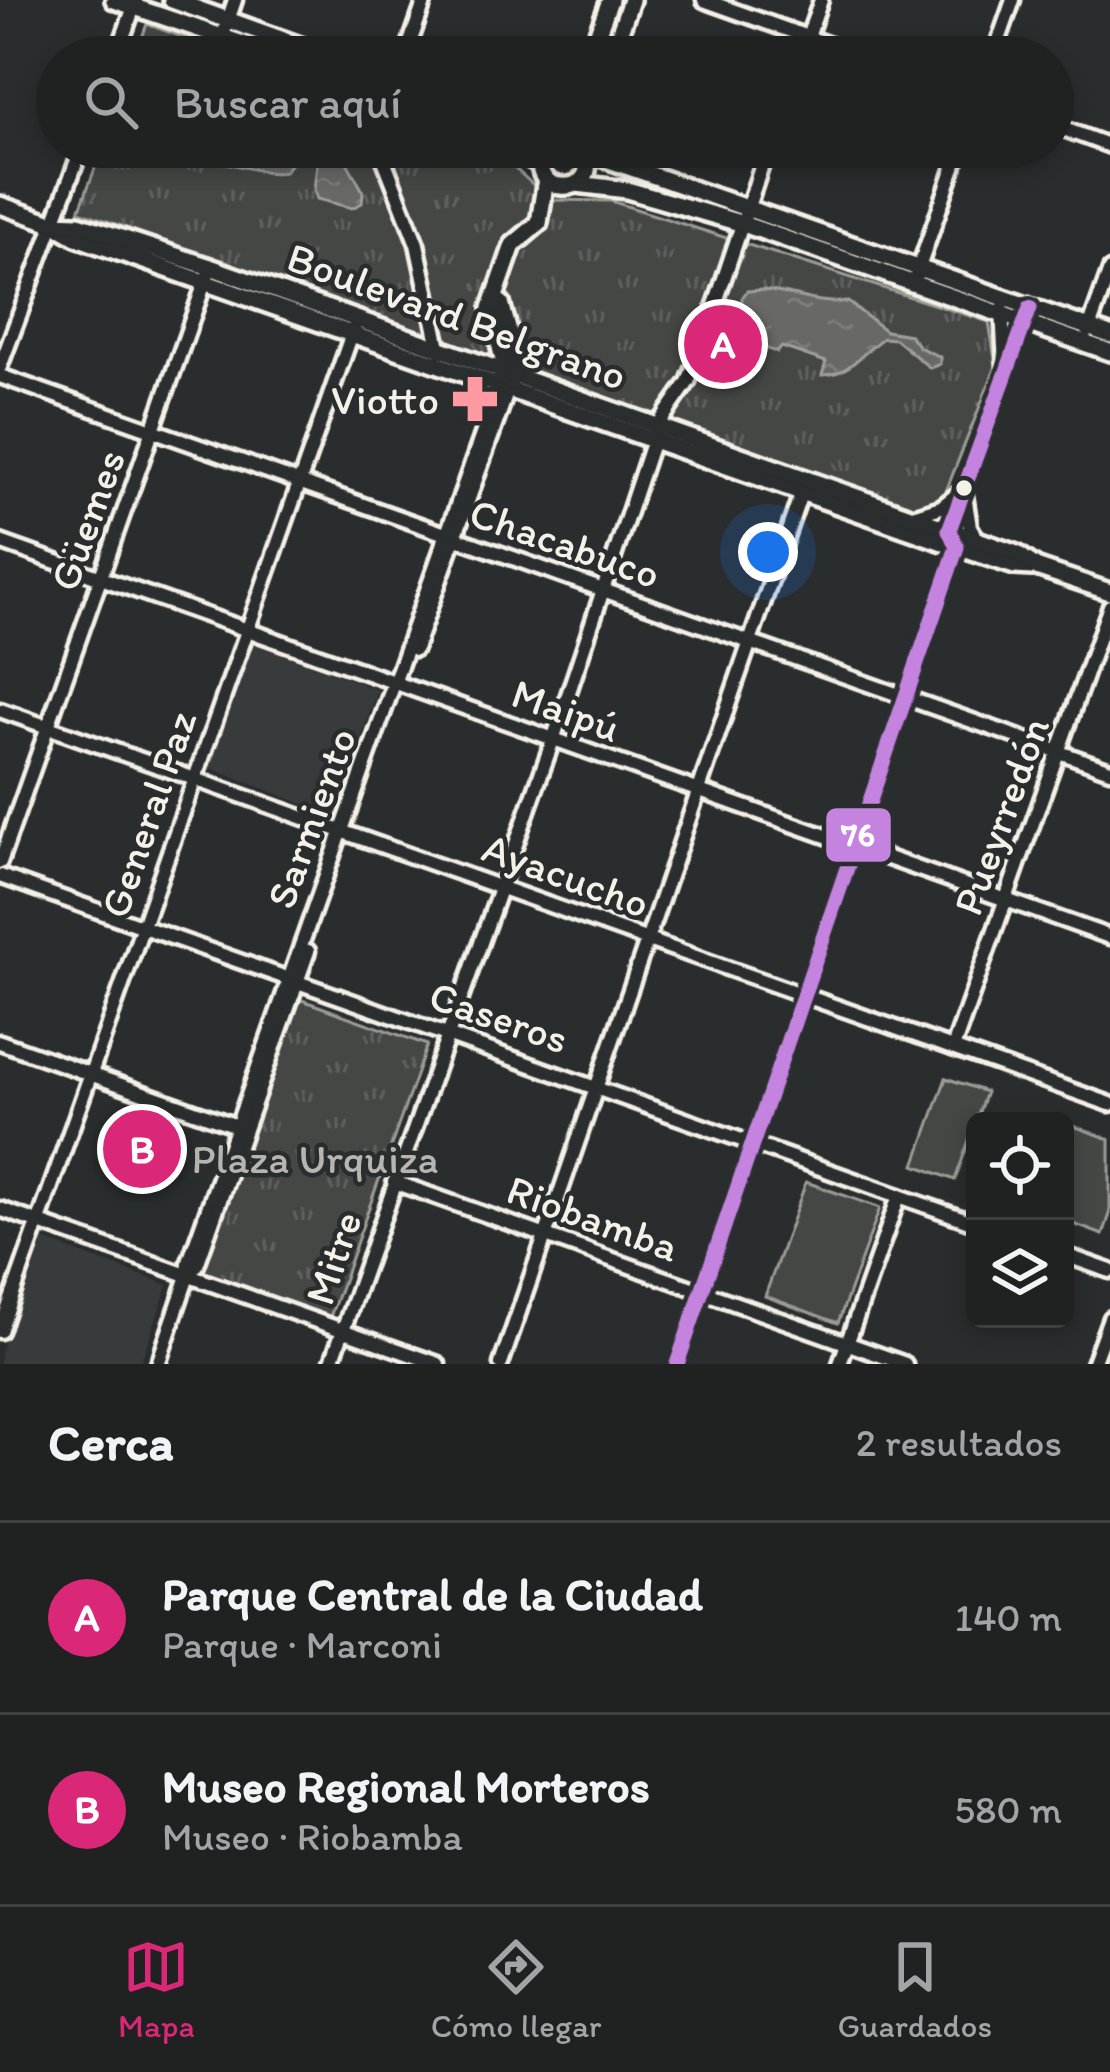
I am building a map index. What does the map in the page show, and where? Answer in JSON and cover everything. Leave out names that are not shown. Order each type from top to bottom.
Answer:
[{"type":"street","points":[[114,0],[257,36]]},
{"type":"street","points":[[172,0],[242,36]]},
{"type":"street","points":[[225,27],[235,0]]},
{"type":"street","points":[[412,36],[425,0]]},
{"type":"street","points":[[597,36],[610,0]]},
{"type":"street","points":[[618,36],[631,0]]},
{"type":"street","points":[[704,0],[805,36]]},
{"type":"street","points":[[808,36],[821,0]]},
{"type":"street","points":[[1000,36],[1013,0]]},
{"type":"street","points":[[124,36],[135,4]]},
{"type":"street","points":[[1074,133],[1110,146]]},
{"type":"street","points":[[0,372],[74,168]]},
{"type":"street","points":[[387,168],[416,244],[441,356]]},
{"type":"street","points":[[538,168],[570,186],[627,190],[742,216]]},
{"type":"street","points":[[506,379],[516,358],[501,311],[507,275],[513,245],[539,224],[544,168]]},
{"type":"street","points":[[507,275],[523,249],[543,234],[555,200],[585,168]]},
{"type":"street","points":[[627,168],[742,216],[1087,335],[1110,352]]},
{"type":"street","name":"Mitre","points":[[331,1364],[553,740],[656,432],[688,382],[760,168]]},
{"type":"street","points":[[916,275],[954,168]]},
{"type":"street","points":[[66,190],[74,215],[91,228]]},
{"type":"street","name":"Boulevard Belgrano","points":[[0,205],[76,237],[208,273]]},
{"type":"street","name":"Boulevard Belgrano","points":[[52,223],[91,228],[804,485],[957,547],[1015,566],[1036,567]]},
{"type":"street","points":[[1087,335],[1110,270]]},
{"type":"street","name":"Güemes","points":[[0,862],[208,273]]},
{"type":"street","points":[[1003,306],[1006,374]]},
{"type":"street","points":[[677,1364],[908,698],[957,547],[949,530],[1028,315]]},
{"type":"street","name":"General Paz","points":[[0,1331],[355,325]]},
{"type":"street","points":[[1087,335],[1110,335]]},
{"type":"street","name":"Chacabuco","points":[[0,372],[450,538],[1110,770]]},
{"type":"street","name":"Sarmiento","points":[[158,1364],[189,1262],[506,379]]},
{"type":"street","points":[[501,1364],[804,485]]},
{"type":"street","name":"Boulevard Belgrano","points":[[804,485],[911,516],[1110,592]]},
{"type":"street","points":[[911,516],[941,507],[964,489]]},
{"type":"street","points":[[964,489],[970,526],[978,540]]},
{"type":"street","name":"Maipú","points":[[0,542],[1110,937]]},
{"type":"street","name":"Pueyrredón","points":[[953,1048],[1110,606]]},
{"type":"street","name":"Ayacucho","points":[[0,710],[1110,1104]]},
{"type":"street","name":"Caseros","points":[[0,876],[967,1220]]},
{"type":"street","points":[[0,1042],[241,1127]]},
{"type":"street","name":"Riobamba","points":[[394,1183],[905,1364]]},
{"type":"street","points":[[840,1364],[899,1196]]},
{"type":"street","points":[[0,1209],[438,1364]]},
{"type":"street","points":[[1074,1258],[1110,1271]]},
{"type":"street","points":[[1093,1364],[1110,1318]]},
{"type":"shaded area","points":[[255,644],[378,690],[335,811],[329,814],[208,767]]},
{"type":"shaded area","points":[[41,1239],[168,1285],[140,1364],[0,1364],[0,1352]]},
{"type":"green space","points":[[147,24],[180,36],[143,36]]},
{"type":"green space","points":[[95,168],[514,168],[550,200],[611,201],[989,322],[996,366],[944,496],[914,508],[79,211]]},
{"type":"green space","name":"Plaza Urquiza","points":[[299,999],[427,1045],[330,1317],[202,1271]]},
{"type":"green space","points":[[946,1078],[986,1092],[979,1112],[966,1112],[966,1149],[955,1180],[915,1165]]},
{"type":"green space","points":[[1074,1126],[1110,1139],[1110,1214],[1103,1235],[1074,1224]]},
{"type":"green space","points":[[806,1182],[880,1208],[838,1323],[765,1296]]},
{"type":"water","points":[[249,168],[287,168],[272,173]]},
{"type":"water","points":[[317,168],[350,168],[363,191],[362,203],[352,208],[317,199]]},
{"type":"water","points":[[747,291],[848,302],[886,331],[910,335],[919,347],[940,357],[940,364],[930,368],[895,339],[883,338],[848,367],[822,375],[826,362],[782,347],[777,352],[768,349],[749,332],[742,298]]},
{"type":"transit line","name":"76","points":[[677,1364],[957,547],[949,530],[1030,308]]},
{"type":"place","name":"Parque Central de la Ciudad","points":[[723,344]]},
{"type":"place","name":"Viotto","points":[[475,399]]},
{"type":"place","name":"Museo Regional Morteros","points":[[142,1149]]}]
